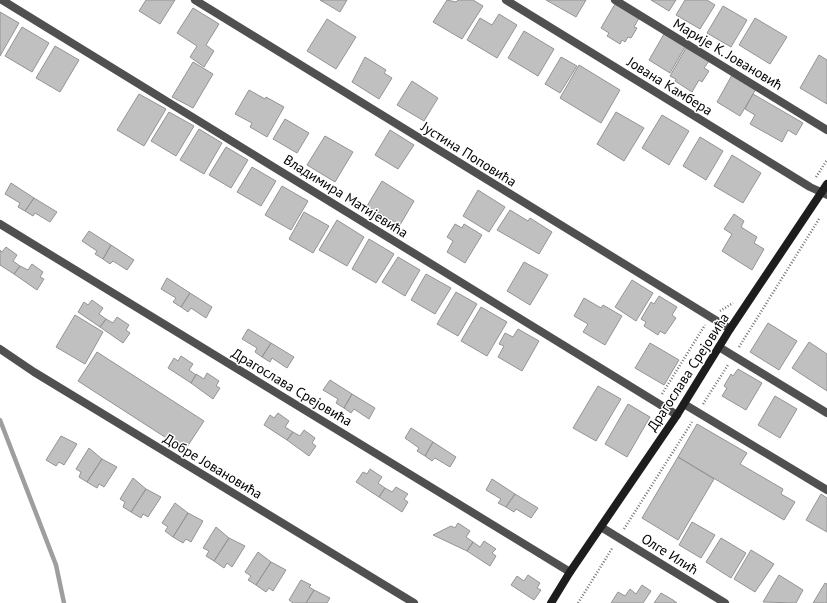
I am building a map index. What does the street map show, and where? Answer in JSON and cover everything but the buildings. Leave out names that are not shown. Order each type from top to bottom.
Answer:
[{"type":"street","name":"Владимира Матијевића","points":[[2,0],[677,415]]},
{"type":"street","name":"Јустина Поповића","points":[[195,0],[730,329]]},
{"type":"street","name":"Јована Камбера","points":[[506,0],[824,194]]},
{"type":"street","name":"Марије К. Јовановић","points":[[615,0],[827,130]]},
{"type":"street","name":"Драгослава Срејовића","points":[[551,603],[570,572],[677,415],[730,329],[824,194],[827,184]]},
{"type":"street","name":"Драгослава Срејовића","points":[[0,224],[570,572]]},
{"type":"street","points":[[719,347],[827,413]]},
{"type":"street","name":"Добре Јовановића","points":[[0,349],[34,372],[414,603]]},
{"type":"street","points":[[684,404],[827,490]]},
{"type":"street","name":"Олге Илић","points":[[601,527],[725,603]]},
{"type":"path","points":[[657,403],[710,317],[734,302]]},
{"type":"waterway","points":[[0,420],[56,565],[64,603]]}]
